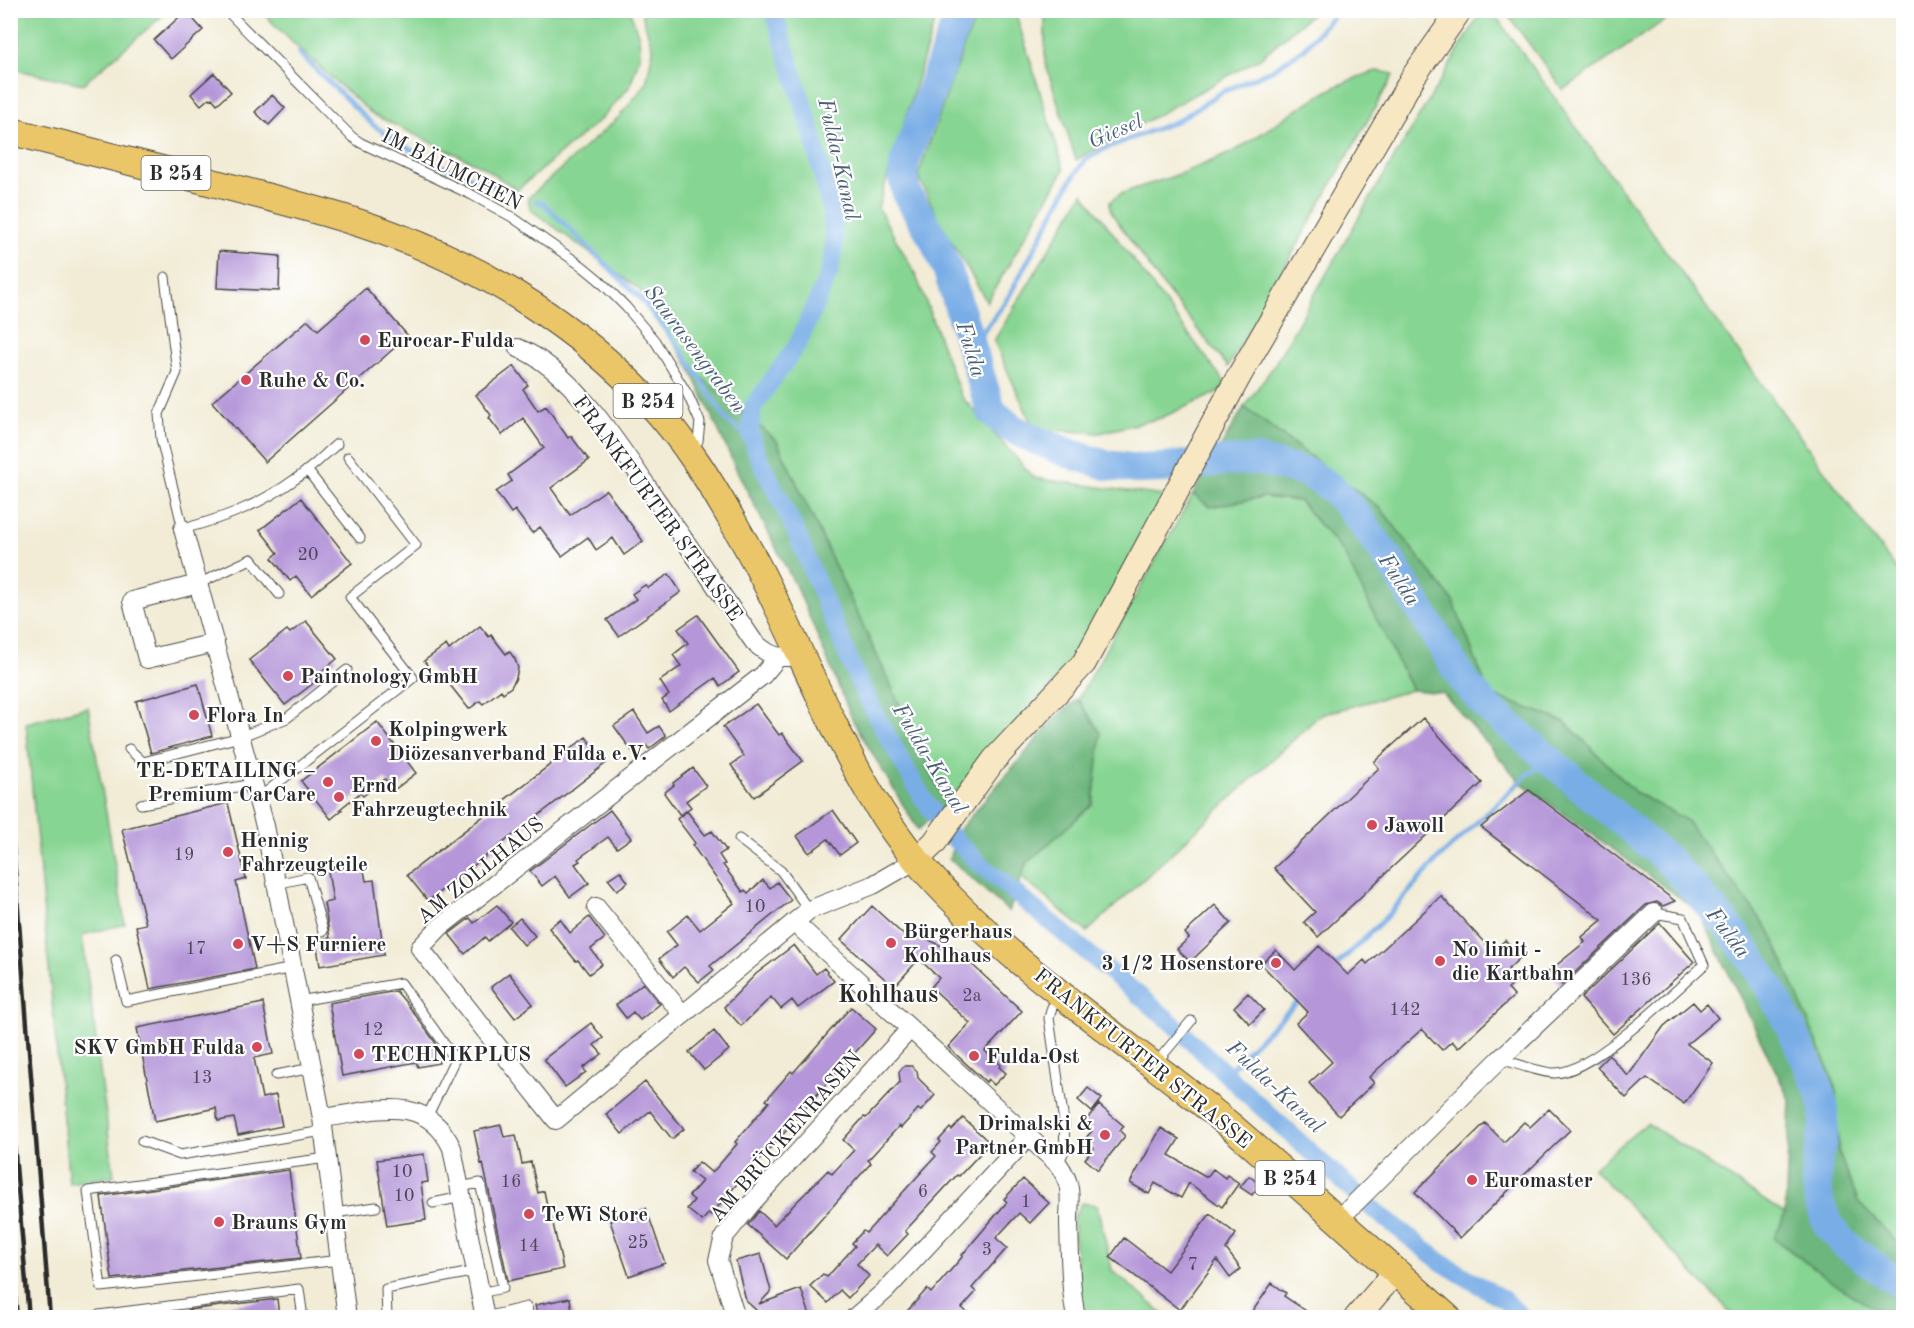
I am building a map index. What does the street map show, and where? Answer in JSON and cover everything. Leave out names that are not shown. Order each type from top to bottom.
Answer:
[{"type":"main road","name":"B 254","points":[[10,131],[341,217],[395,235],[449,258],[540,310],[587,345],[647,400],[688,451]]},
{"type":"main road","name":"FRANKFURTER STRASSE","points":[[688,451],[758,566],[789,655],[895,832],[925,851],[990,933],[1062,994],[1346,1212],[1396,1271],[1448,1317]]},
{"type":"street","points":[[925,851],[994,760],[1084,663],[1239,376],[1415,74],[1460,10]]},
{"type":"street","name":"FRANKFURTER STRASSE","points":[[518,348],[544,362],[584,402],[625,454],[754,642],[764,651],[789,655]]},
{"type":"street","points":[[183,529],[265,826],[323,1125],[347,1317]]},
{"type":"street","points":[[198,584],[132,601],[147,659],[215,643]]},
{"type":"street","name":"AM ZOLLHAUS","points":[[789,655],[440,927],[420,948],[556,1120],[809,910],[873,885],[925,851]]},
{"type":"street","points":[[596,907],[683,1015]]},
{"type":"street","points":[[1346,1212],[1500,1059],[1654,914]]},
{"type":"street","points":[[794,922],[1058,1164],[1066,1177],[1070,1191],[1070,1231],[1076,1317]]},
{"type":"street","name":"AM BRÜCKENRASEN","points":[[736,1317],[718,1260],[724,1237],[750,1205],[910,1029]]},
{"type":"street","points":[[323,1125],[390,1109],[411,1110],[427,1117],[441,1129],[452,1148],[485,1317]]},
{"type":"street","points":[[855,1317],[886,1290],[1028,1137]]},
{"type":"street","points":[[1356,1317],[1396,1271]]},
{"type":"lane","name":"IM BÄUMCHEN","points":[[226,10],[352,137],[512,217],[582,266],[616,296],[655,341],[688,395],[699,422],[700,432],[698,441],[688,451]]},
{"type":"lane","points":[[165,277],[177,372],[159,414],[161,439],[183,529],[226,517],[258,503],[296,480],[337,444]]},
{"type":"lane","points":[[141,804],[255,792],[413,678],[351,597],[416,545],[348,457]]},
{"type":"lane","points":[[307,470],[360,538]]},
{"type":"lane","points":[[198,584],[251,559],[279,594]]},
{"type":"lane","points":[[129,748],[143,762],[240,737],[287,718],[347,670]]},
{"type":"lane","points":[[739,839],[781,871],[809,910]]},
{"type":"lane","points":[[276,884],[308,878],[323,931]]},
{"type":"lane","points":[[1500,1059],[1553,1073],[1569,1071],[1614,1044],[1704,965],[1683,918],[1654,914]]},
{"type":"lane","points":[[116,960],[126,1001],[293,968]]},
{"type":"lane","points":[[299,1001],[401,983],[454,1059],[427,1117]]},
{"type":"lane","points":[[1058,1164],[1065,1149],[1064,1122],[1049,1018],[1052,1007],[1062,994]]},
{"type":"lane","points":[[1154,1065],[1191,1021]]},
{"type":"lane","points":[[276,1075],[312,1068]]},
{"type":"lane","points":[[142,1142],[180,1155],[323,1125]]},
{"type":"lane","points":[[327,1158],[88,1191],[101,1287],[340,1260]]},
{"type":"lane","points":[[433,1203],[480,1183],[503,1288],[480,1293]]},
{"type":"lane","points":[[334,1213],[376,1208]]},
{"type":"lane","points":[[387,1317],[386,1289],[476,1271]]},
{"type":"lane","points":[[99,1317],[99,1315],[299,1289],[303,1317]]},
{"type":"lane","points":[[485,1317],[527,1307],[529,1317]]},
{"type":"green space","points":[[11,10],[168,11],[83,84],[11,69]]},
{"type":"green space","points":[[261,11],[630,11],[639,37],[640,55],[630,86],[602,118],[517,190],[483,167],[372,114],[296,46]]},
{"type":"green space","points":[[641,11],[938,11],[878,208],[915,273],[961,396],[1034,478],[1164,496],[1077,656],[946,804],[777,441],[690,368],[640,290],[530,209],[528,198],[619,117],[646,84],[653,50]]},
{"type":"green space","points":[[979,11],[1015,11],[1064,170],[987,302],[937,217],[918,175],[965,43]]},
{"type":"green space","points":[[1045,11],[1315,11],[1259,59],[1076,160],[1045,62]]},
{"type":"green space","points":[[1482,11],[1492,11],[1903,579],[1903,1245],[1859,1204],[1838,1151],[1836,1087],[1686,820],[1636,793],[1565,722],[1489,694],[1453,601],[1381,509],[1244,407],[1273,367]]},
{"type":"green space","points":[[1505,11],[1678,11],[1563,90]]},
{"type":"green space","points":[[1377,71],[1394,74],[1228,367],[1160,282],[1115,218],[1110,202],[1124,193],[1227,155],[1323,93],[1340,84]]},
{"type":"green space","points":[[1083,193],[1226,384],[1219,392],[1161,418],[1100,433],[1034,429],[994,341]]},
{"type":"green space","points":[[690,368],[777,441],[946,804],[918,830],[853,721],[800,595],[737,471]]},
{"type":"green space","points":[[1244,407],[1381,509],[1453,601],[1489,694],[1565,722],[1636,793],[1686,820],[1771,933],[1836,1087],[1838,1151],[1859,1203],[1894,1239],[1903,1245],[1903,1317],[1890,1315],[1856,1298],[1774,1238],[1785,1214],[1790,1101],[1699,912],[1520,782],[1443,693],[1412,690],[1343,552],[1300,501],[1263,497],[1210,507],[1193,494]]},
{"type":"green space","points":[[1193,494],[1210,507],[1263,497],[1299,501],[1343,552],[1412,690],[1320,715],[1087,932],[1021,877],[1026,864],[1093,804],[1101,733],[1078,699]]},
{"type":"green space","points":[[1078,699],[1101,733],[1093,804],[1026,864],[1009,912],[949,858],[959,830],[1057,716]]},
{"type":"green space","points":[[88,707],[125,924],[82,935],[114,1176],[69,1183],[26,723]]},
{"type":"green space","points":[[1647,1123],[1785,1214],[1774,1239],[1850,1294],[1894,1317],[1735,1317],[1593,1168]]},
{"type":"green space","points":[[1081,1203],[1097,1205],[1112,1270],[1167,1317],[1081,1317],[1073,1219]]},
{"type":"building","points":[[186,11],[203,30],[171,59],[154,40]]},
{"type":"building","points":[[214,73],[231,92],[217,104],[209,98],[201,105],[191,94]]},
{"type":"building","points":[[272,95],[285,108],[269,125],[255,112]]},
{"type":"building","points":[[219,251],[280,256],[279,291],[217,288]]},
{"type":"building","points":[[366,288],[408,336],[265,462],[212,402],[308,320],[318,330]]},
{"type":"building","points":[[514,366],[528,385],[523,389],[538,411],[546,406],[568,438],[571,436],[589,460],[551,488],[570,515],[606,490],[643,541],[624,555],[613,538],[596,550],[588,537],[562,556],[540,527],[532,533],[515,510],[511,513],[496,492],[512,481],[508,475],[544,448],[523,418],[502,435],[476,395]]},
{"type":"building","points":[[301,498],[352,563],[311,595],[296,576],[290,581],[272,558],[278,553],[260,530]]},
{"type":"building","points":[[669,574],[681,592],[619,636],[607,620],[636,599],[632,594],[645,585],[648,588]]},
{"type":"building","points":[[698,615],[739,672],[720,686],[715,678],[669,711],[662,700],[669,695],[660,681],[681,666],[673,655],[688,643],[678,629]]},
{"type":"building","points":[[306,621],[337,659],[321,672],[324,675],[285,705],[249,660],[287,630],[290,633]]},
{"type":"building","points":[[480,626],[489,637],[491,635],[506,654],[509,651],[518,668],[511,687],[503,693],[501,690],[483,704],[480,701],[469,709],[446,680],[441,683],[424,661],[446,645],[449,650]]},
{"type":"building","points":[[198,684],[212,736],[151,753],[136,701]]},
{"type":"building","points":[[756,704],[779,735],[782,733],[803,761],[754,797],[731,765],[744,756],[723,727]]},
{"type":"building","points":[[634,712],[648,733],[659,726],[666,736],[649,749],[646,745],[634,754],[614,726]]},
{"type":"building","name":"Jawoll","points":[[1423,718],[1482,783],[1318,937],[1304,922],[1315,912],[1274,868],[1379,768],[1374,762]]},
{"type":"building","points":[[377,722],[416,773],[394,790],[385,779],[363,796],[360,793],[331,819],[301,781]]},
{"type":"building","points":[[586,737],[606,763],[428,901],[407,875]]},
{"type":"building","points":[[693,768],[706,786],[686,801],[691,807],[680,815],[664,793]]},
{"type":"building","points":[[1529,790],[1675,901],[1663,906],[1657,902],[1646,905],[1562,985],[1548,972],[1585,942],[1582,937],[1602,920],[1481,827]]},
{"type":"building","points":[[228,803],[246,879],[236,882],[255,969],[150,989],[136,926],[146,924],[122,829]]},
{"type":"building","points":[[610,810],[631,838],[617,848],[608,837],[578,859],[580,861],[575,864],[589,883],[570,897],[555,876],[542,886],[530,871]]},
{"type":"building","points":[[833,810],[856,843],[840,855],[828,839],[809,853],[797,836]]},
{"type":"building","points":[[687,811],[705,835],[712,831],[726,850],[719,855],[725,864],[723,865],[743,892],[745,890],[748,893],[763,880],[770,888],[777,882],[791,900],[710,966],[714,970],[699,982],[684,967],[673,977],[659,959],[677,945],[667,932],[688,915],[700,930],[734,903],[692,845],[695,843],[677,819]]},
{"type":"building","points":[[363,865],[366,881],[374,880],[384,955],[320,966],[316,940],[330,938],[324,903],[333,901],[328,871]]},
{"type":"building","points":[[620,871],[628,882],[617,890],[608,879]]},
{"type":"building","points":[[1441,896],[1493,952],[1505,940],[1521,957],[1508,969],[1519,980],[1508,989],[1514,996],[1458,1048],[1452,1041],[1442,1050],[1422,1029],[1369,1077],[1374,1083],[1339,1116],[1309,1083],[1332,1062],[1296,1023],[1308,1012],[1261,964],[1276,950],[1295,970],[1319,946],[1348,975],[1364,960],[1367,964]]},
{"type":"building","points":[[497,905],[511,922],[488,941],[485,937],[465,954],[449,934],[470,918],[474,923]]},
{"type":"building","points":[[1215,905],[1231,923],[1190,962],[1177,949],[1189,938],[1185,933]]},
{"type":"building","points":[[872,906],[909,940],[915,933],[964,957],[1022,1011],[985,1051],[1001,1065],[999,1067],[1006,1073],[994,1085],[988,1079],[986,1082],[948,1047],[970,1023],[931,987],[939,978],[919,959],[894,987],[841,940]]},
{"type":"building","points":[[589,917],[605,938],[591,949],[602,964],[589,974],[549,928],[560,919],[570,933]]},
{"type":"building","points":[[520,918],[535,936],[524,945],[509,927]]},
{"type":"building","points":[[1660,923],[1694,962],[1613,1034],[1581,998]]},
{"type":"building","points":[[794,945],[816,974],[824,968],[834,981],[798,1008],[792,1000],[781,1009],[771,997],[741,1026],[724,1007],[756,974]]},
{"type":"building","points":[[509,973],[533,1004],[515,1018],[491,987]]},
{"type":"building","points":[[643,983],[660,1004],[640,1020],[633,1012],[626,1018],[616,1005]]},
{"type":"building","points":[[396,991],[435,1042],[439,1063],[418,1067],[416,1062],[342,1076],[329,1003]]},
{"type":"building","points":[[1248,993],[1264,1010],[1250,1024],[1234,1007]]},
{"type":"building","points":[[1693,1002],[1700,1010],[1707,1004],[1718,1018],[1687,1044],[1713,1063],[1684,1104],[1647,1078],[1626,1098],[1597,1067],[1609,1055],[1628,1076],[1664,1026]]},
{"type":"building","points":[[263,1003],[273,1054],[254,1058],[262,1098],[276,1095],[282,1126],[238,1135],[234,1118],[218,1121],[216,1108],[155,1121],[137,1028]]},
{"type":"building","points":[[851,1007],[876,1029],[711,1215],[709,1213],[702,1221],[687,1209],[694,1200],[689,1196],[702,1181],[690,1172],[699,1162],[712,1173],[769,1102],[766,1100]]},
{"type":"building","points":[[591,1023],[603,1038],[594,1045],[602,1054],[583,1068],[586,1072],[565,1087],[544,1059]]},
{"type":"building","points":[[714,1031],[729,1050],[704,1070],[689,1052]]},
{"type":"building","points":[[904,1066],[912,1066],[917,1071],[918,1078],[935,1095],[921,1111],[918,1109],[901,1128],[899,1126],[868,1160],[871,1163],[786,1259],[748,1225],[759,1211],[774,1225],[828,1170],[832,1174],[854,1150],[843,1140],[900,1082],[899,1072]]},
{"type":"building","points":[[645,1082],[684,1129],[672,1139],[650,1111],[622,1134],[606,1114]]},
{"type":"building","points":[[1088,1088],[1102,1099],[1092,1112],[1078,1100]]},
{"type":"building","points":[[1099,1105],[1124,1126],[1120,1131],[1125,1136],[1098,1170],[1085,1159],[1094,1148],[1084,1140],[1092,1131],[1083,1124]]},
{"type":"building","name":"Euromaster","points":[[1549,1109],[1570,1130],[1460,1238],[1415,1192],[1485,1123],[1504,1142],[1524,1122],[1530,1127]]},
{"type":"building","points":[[963,1118],[990,1143],[905,1231],[908,1234],[887,1256],[875,1245],[857,1264],[869,1276],[848,1298],[840,1290],[828,1303],[810,1286],[823,1274],[827,1277],[855,1246],[852,1243],[863,1231],[866,1233],[936,1156],[932,1152],[941,1142],[939,1140]]},
{"type":"building","points":[[501,1125],[504,1137],[516,1135],[522,1164],[531,1162],[538,1193],[544,1191],[563,1269],[508,1281],[474,1131]]},
{"type":"building","points":[[1161,1128],[1179,1139],[1169,1155],[1207,1177],[1213,1169],[1225,1178],[1227,1175],[1239,1183],[1222,1207],[1189,1183],[1181,1198],[1155,1183],[1149,1194],[1130,1183]]},
{"type":"building","points":[[424,1154],[428,1182],[421,1183],[426,1220],[387,1226],[377,1160]]},
{"type":"building","points":[[289,1170],[301,1258],[112,1279],[101,1196]]},
{"type":"building","points":[[1249,1176],[1260,1184],[1252,1195],[1240,1187]]},
{"type":"building","points":[[1023,1179],[1049,1203],[1030,1223],[1019,1213],[996,1238],[1007,1248],[972,1288],[976,1292],[962,1308],[973,1317],[902,1317],[927,1289],[931,1293],[1007,1202],[1004,1199]]},
{"type":"building","points":[[646,1208],[665,1263],[629,1276],[610,1221]]},
{"type":"building","points":[[1210,1214],[1236,1234],[1226,1249],[1241,1269],[1230,1278],[1217,1260],[1180,1310],[1110,1257],[1124,1238],[1167,1271]]},
{"type":"building","points":[[761,1254],[771,1291],[759,1304],[801,1289],[810,1315],[764,1317],[746,1301],[736,1261]]},
{"type":"building","points":[[1272,1283],[1286,1293],[1284,1296],[1315,1317],[1260,1317],[1252,1312]]},
{"type":"building","points":[[570,1298],[573,1317],[538,1317],[535,1305]]},
{"type":"building","points":[[277,1299],[279,1317],[189,1317],[188,1310]]},
{"type":"waterway","name":"Fulda-Kanal","points":[[773,10],[812,132],[832,215],[834,245],[830,271],[798,344],[753,407],[750,432],[757,454],[793,525],[857,678],[924,800],[950,835],[980,864],[1171,1022],[1373,1209],[1441,1262],[1504,1300],[1523,1318]]},
{"type":"waterway","name":"Fulda","points":[[961,10],[904,164],[903,178],[907,194],[934,239],[948,271],[991,411],[1011,428],[1032,438],[1106,465],[1138,469],[1257,460],[1308,473],[1332,488],[1359,518],[1391,562],[1463,680],[1487,707],[1670,862],[1729,927],[1771,990],[1819,1089],[1824,1109],[1824,1125],[1816,1176],[1819,1202],[1828,1225],[1842,1242],[1891,1278],[1904,1284]]},
{"type":"waterway","name":"Giesel","points":[[972,347],[1008,298],[1070,182],[1085,160],[1106,148],[1177,121],[1222,92],[1272,70],[1304,49],[1338,10]]},
{"type":"waterway","name":"Saurasengraben","points":[[299,53],[373,125],[426,160],[513,193]]},
{"type":"waterway","name":"Saurasengraben","points":[[537,201],[544,204],[640,298],[685,355],[727,421],[752,439]]},
{"type":"waterway","points":[[1334,968],[1387,916],[1438,859],[1526,776],[1549,759]]},
{"type":"waterway","points":[[1226,1074],[1303,997]]},
{"type":"railway","points":[[10,808],[50,1318]]},
{"type":"railway","points":[[10,1095],[29,1318]]},
{"type":"railway","points":[[10,1235],[17,1318]]},
{"type":"place","name":"Eurocar-Fulda","points":[[365,340]]},
{"type":"place","name":"Ruhe & Co.","points":[[246,380]]},
{"type":"place","name":"Paintnology GmbH","points":[[288,676]]},
{"type":"place","name":"Flora In","points":[[194,715]]},
{"type":"place","name":"Kolpingwerk Diözesanverband Fulda e.V.","points":[[376,741]]},
{"type":"place","name":"TE-DETAILING – Premium CarCare","points":[[328,782]]},
{"type":"place","name":"Ernd Fahrzeugtechnik","points":[[339,797]]},
{"type":"place","name":"Jawoll","points":[[1372,825]]},
{"type":"place","name":"Hennig Fahrzeugteile","points":[[228,852]]},
{"type":"place","name":"Bürgerhaus Kohlhaus","points":[[891,943]]},
{"type":"place","name":"V+S Furniere","points":[[238,944]]},
{"type":"place","name":"No limit - die Kartbahn","points":[[1440,961]]},
{"type":"place","name":"3 1/2 Hosenstore","points":[[1276,963]]},
{"type":"place","name":"SKV GmbH Fulda","points":[[257,1047]]},
{"type":"place","name":"TECHNIKPLUS","points":[[359,1054]]},
{"type":"place","name":"Fulda-Ost","points":[[974,1056]]},
{"type":"place","name":"Drimalski & Partner GmbH","points":[[1105,1135]]},
{"type":"place","name":"Euromaster","points":[[1472,1180]]},
{"type":"place","name":"TeWi Store","points":[[529,1214]]},
{"type":"place","name":"Brauns Gym","points":[[219,1222]]},
{"type":"district","name":"Kohlhaus","points":[[888,994]]}]
